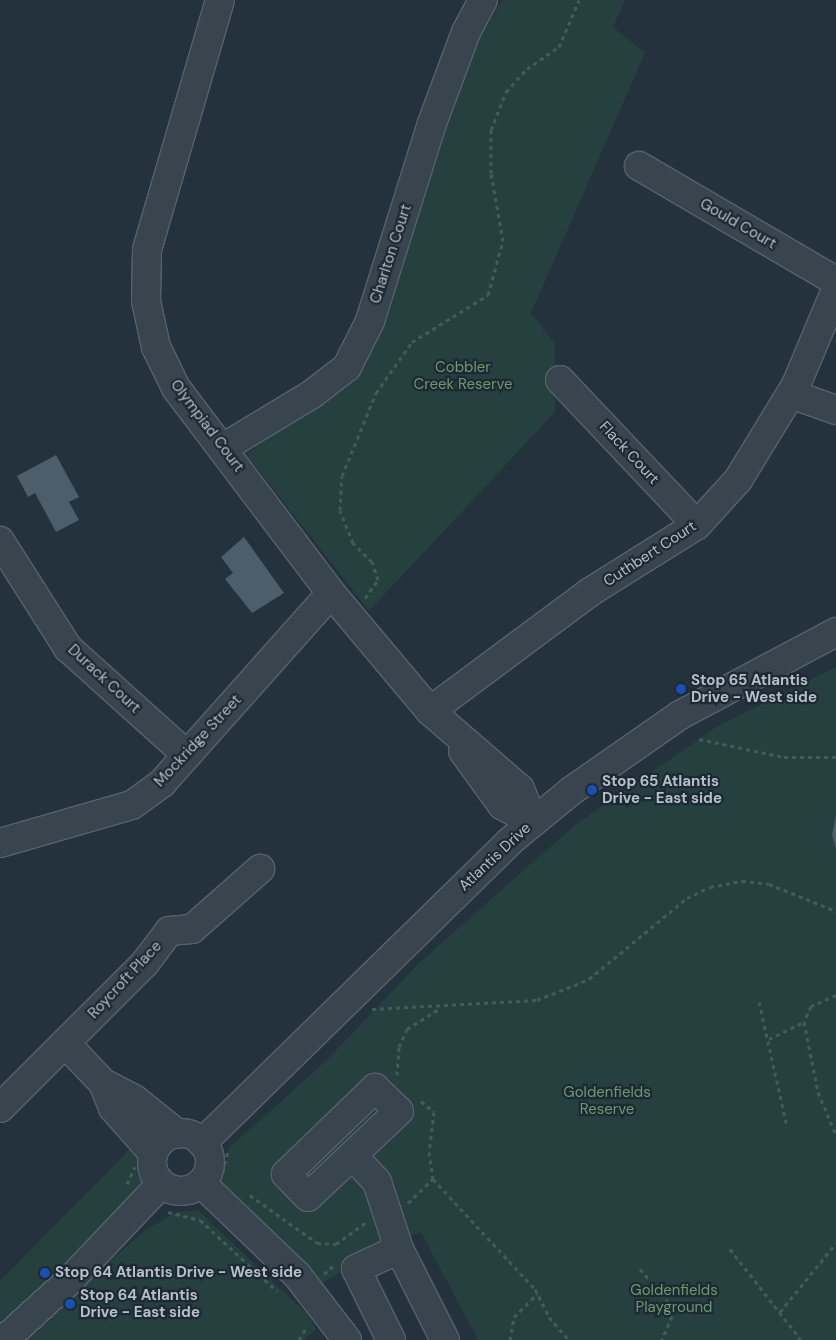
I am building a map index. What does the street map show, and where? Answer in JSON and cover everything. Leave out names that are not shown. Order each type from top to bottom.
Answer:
[{"type":"street","name":"Olympiad Court","points":[[220,0],[151,230],[145,276],[151,328],[164,366],[222,448],[331,593],[430,711],[520,789],[533,822]]},
{"type":"street","name":"Charlton Court","points":[[222,448],[312,394],[347,367],[370,321],[431,126],[466,32],[483,0]]},
{"type":"street","name":"Gould Court","points":[[639,166],[836,281]]},
{"type":"street","name":"Cuthbert Court","points":[[430,711],[590,592],[697,526],[738,480],[791,394],[836,290]]},
{"type":"street","name":"Flack Court","points":[[560,380],[697,526]]},
{"type":"street","points":[[791,394],[836,410]]},
{"type":"street","name":"Durack Court","points":[[0,541],[68,648],[187,755]]},
{"type":"street","name":"Mockridge Street","points":[[0,843],[132,806],[187,755],[331,593]]},
{"type":"street","name":"Atlantis Drive","points":[[190,1138],[533,822],[680,715],[836,632]]},
{"type":"street","name":"Roycroft Place","points":[[0,1108],[146,962],[169,931],[192,929],[260,869]]},
{"type":"street","points":[[65,1043],[103,1083],[134,1099],[190,1138],[210,1162],[212,1178],[297,1275],[337,1336]]},
{"type":"street","points":[[103,1083],[114,1108],[148,1147],[152,1167],[161,1184],[183,1191],[212,1178]]},
{"type":"street","points":[[148,1147],[190,1138]]},
{"type":"street","points":[[353,1156],[378,1182],[399,1249],[445,1340]]},
{"type":"street","points":[[4,1340],[71,1279],[161,1184]]},
{"type":"street","points":[[391,1340],[356,1269],[399,1249]]},
{"type":"path","points":[[348,614],[378,580],[372,562],[353,543],[340,510],[342,476],[352,449],[376,393],[412,342],[488,295],[502,242],[491,173],[491,130],[506,92],[527,68],[559,47],[579,0]]},
{"type":"path","points":[[699,740],[784,757],[836,756]]},
{"type":"path","points":[[366,1009],[442,1008],[537,1000],[589,979],[688,898],[710,887],[742,881],[769,884],[836,910]]},
{"type":"path","points":[[836,995],[811,1006],[804,1022],[818,1092],[836,1135]]},
{"type":"path","points":[[759,1002],[769,1039],[787,1126]]},
{"type":"path","points":[[399,1079],[396,1061],[407,1029],[442,1008]]},
{"type":"path","points":[[769,1039],[804,1022]]},
{"type":"path","points":[[417,1098],[434,1112],[429,1152],[433,1179],[537,1294],[569,1340]]},
{"type":"path","points":[[212,1178],[234,1142]]},
{"type":"path","points":[[122,1191],[136,1165],[132,1148],[148,1147]]},
{"type":"path","points":[[164,1216],[170,1211],[200,1220],[282,1294]]},
{"type":"path","points":[[780,1312],[836,1243]]},
{"type":"path","points":[[730,1249],[801,1340]]},
{"type":"path","points":[[640,1269],[670,1309],[672,1316],[662,1340]]},
{"type":"path","points":[[510,1340],[514,1317],[537,1294]]},
{"type":"path","points":[[299,1340],[306,1332],[307,1316]]},
{"type":"green space","name":"Cobbler Creek Reserve","points":[[502,0],[625,0],[613,27],[645,53],[531,313],[555,344],[555,412],[369,611],[246,454],[354,381],[377,343],[468,59]]},
{"type":"green space","name":"Goldenfields Reserve","points":[[836,667],[836,1340],[478,1340],[421,1232],[380,1248],[318,1286],[220,1184],[229,1148],[326,1061],[418,964],[575,825],[718,726]]},
{"type":"green space","points":[[131,1148],[141,1167],[161,1184],[0,1340],[0,1281]]},
{"type":"green space","points":[[198,1210],[307,1314],[316,1329],[304,1340],[18,1340],[144,1231],[176,1212]]},
{"type":"building","points":[[56,455],[79,497],[69,502],[79,520],[56,532],[35,493],[28,497],[17,476]]},
{"type":"building","points":[[244,537],[284,593],[252,613],[225,579],[233,573],[221,557]]},
{"type":"building","points":[[836,816],[836,849],[832,835]]},
{"type":"place","name":"Stop 65 Atlantis Drive - West side","points":[[681,689]]},
{"type":"place","name":"Stop 65 Atlantis Drive - East side","points":[[592,790]]},
{"type":"place","name":"Stop 64 Atlantis Drive - West side","points":[[45,1273]]},
{"type":"place","name":"Stop 64 Atlantis Drive - East side","points":[[70,1304]]},
{"type":"park label","name":"Goldenfields Playground","points":[[674,1298]]}]
